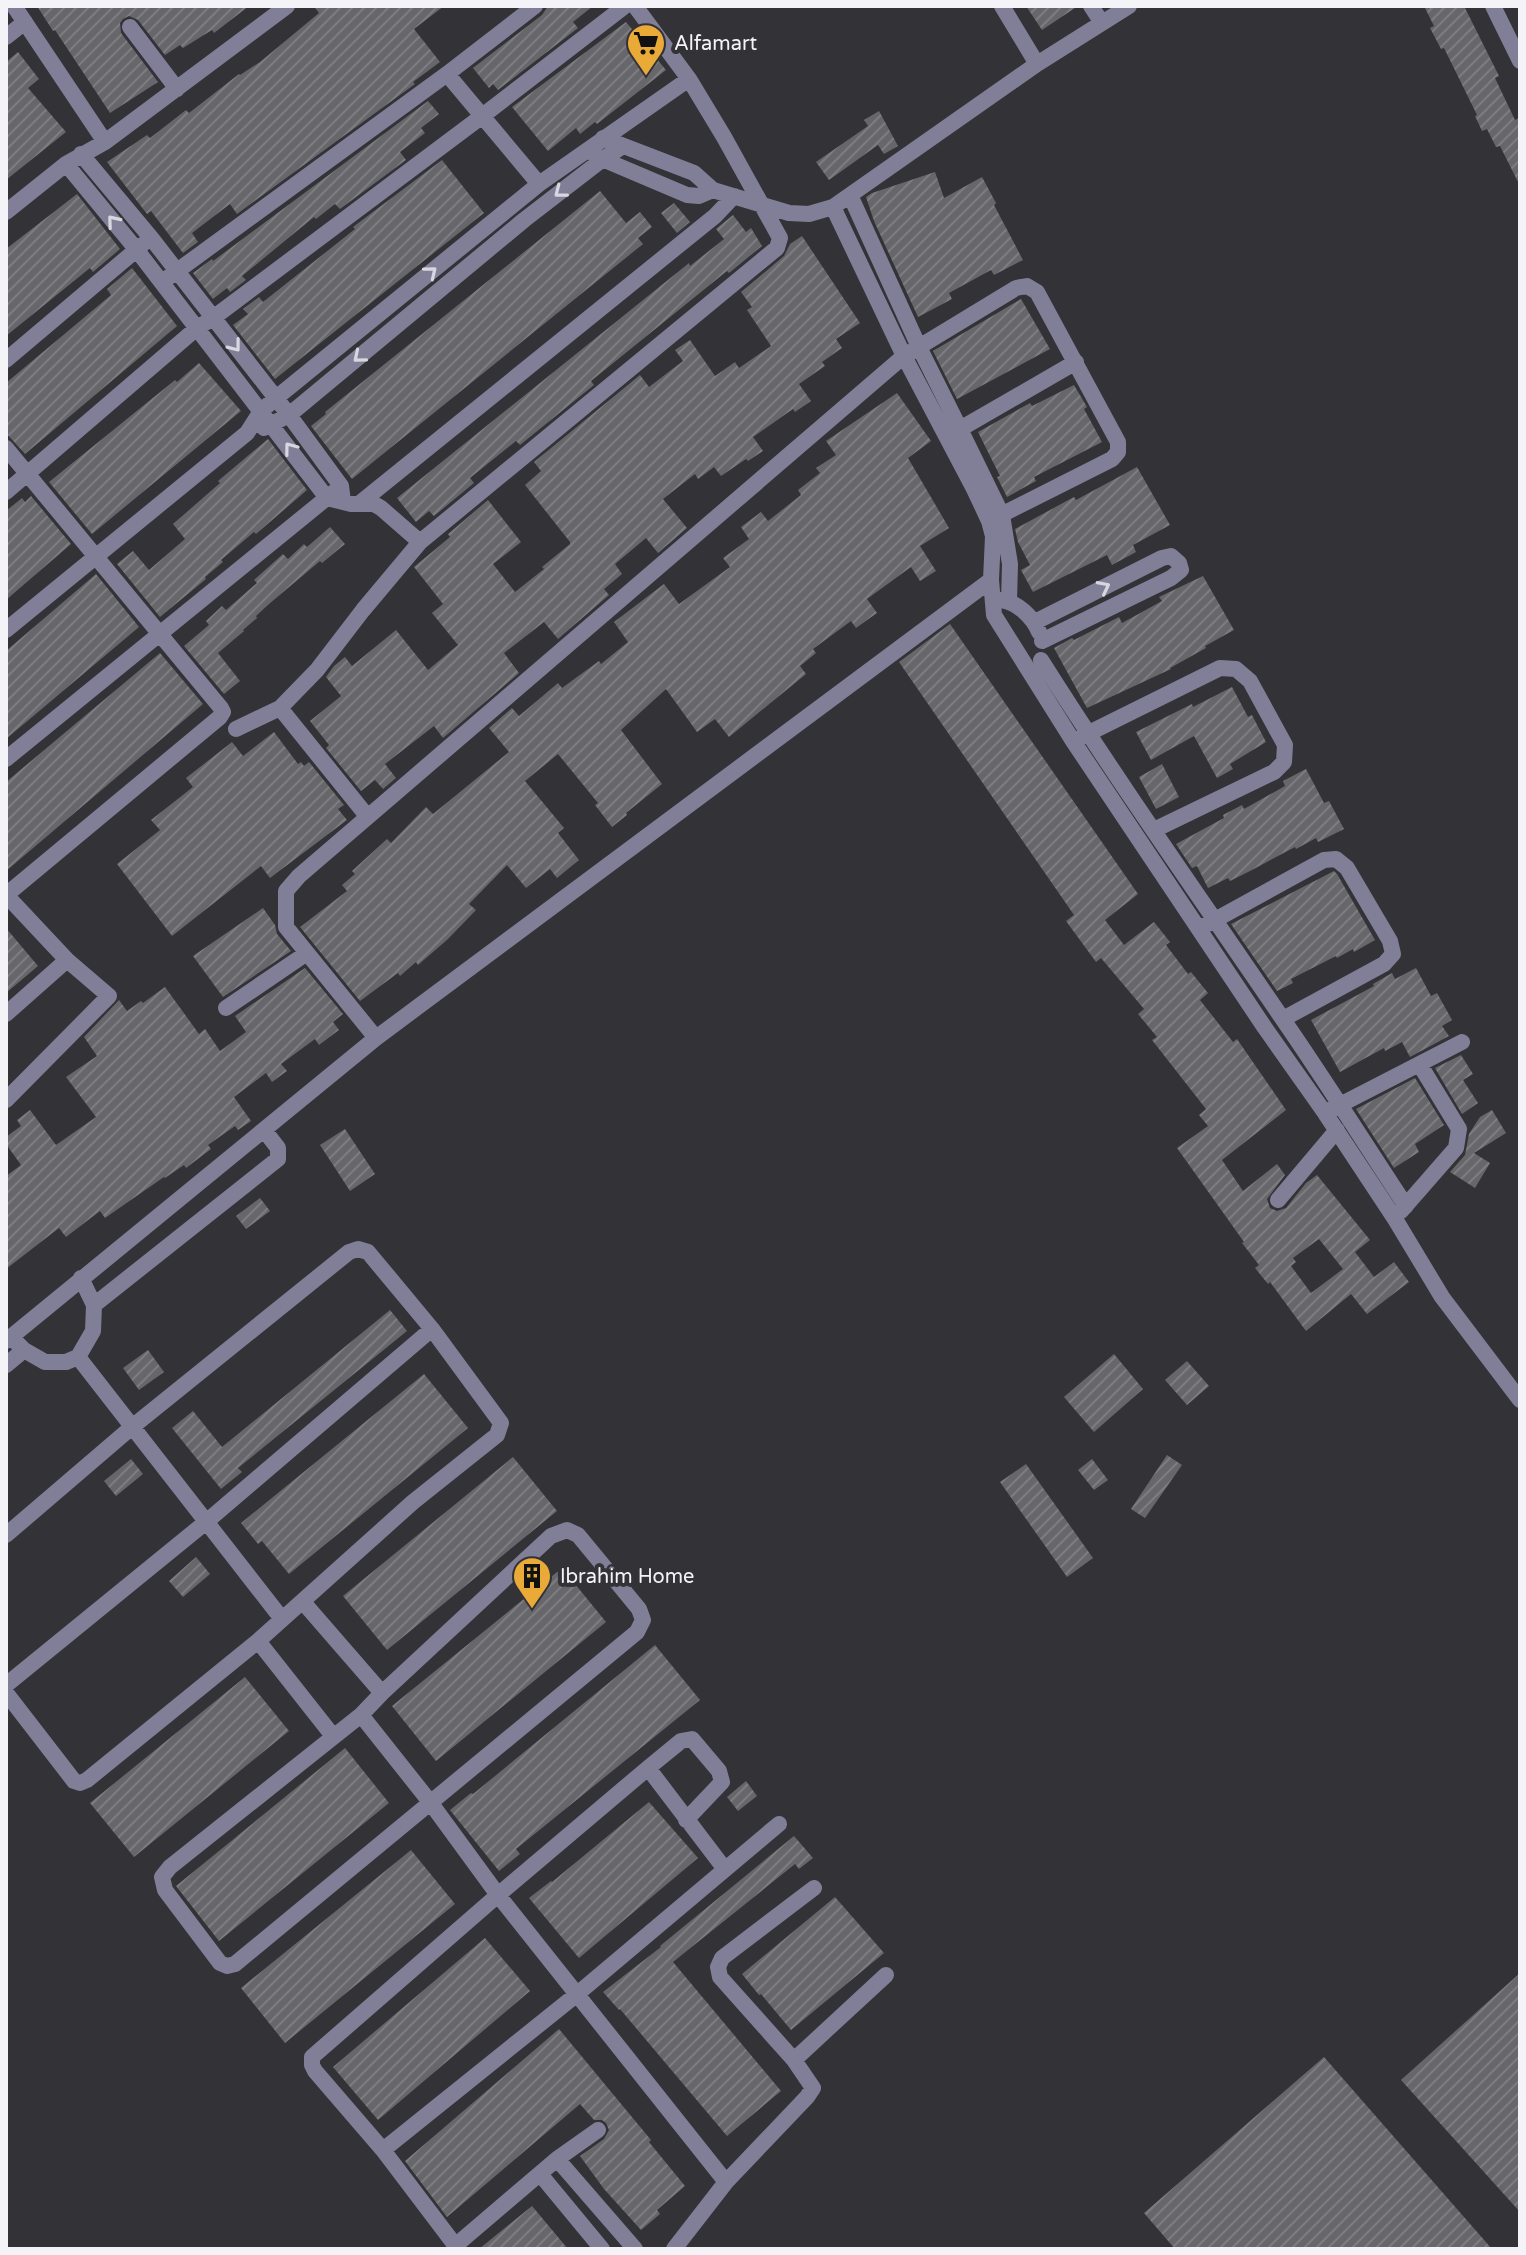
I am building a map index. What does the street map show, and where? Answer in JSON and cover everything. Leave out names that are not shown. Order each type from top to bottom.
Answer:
[{"type":"street","points":[[14,6],[105,142]]},
{"type":"street","points":[[6,212],[66,164],[105,142],[287,6]]},
{"type":"street","points":[[162,282],[535,6]]},
{"type":"street","points":[[6,492],[197,328],[625,6]]},
{"type":"street","points":[[236,729],[280,708],[317,670],[420,542],[777,248],[780,238],[724,137],[689,79],[635,6]]},
{"type":"street","points":[[1002,6],[1037,64]]},
{"type":"street","points":[[1091,6],[1102,23]]},
{"type":"street","points":[[603,138],[699,176],[713,190],[789,213],[809,214],[833,207],[1037,64],[1129,6]]},
{"type":"street","points":[[1493,6],[1520,61]]},
{"type":"street","points":[[6,37],[25,22]]},
{"type":"street","points":[[130,27],[177,89]]},
{"type":"street","points":[[447,74],[539,184]]},
{"type":"street","points":[[6,630],[247,433],[261,411],[276,398],[539,184],[689,79]]},
{"type":"street","points":[[247,433],[273,425],[289,415],[524,220],[623,146]]},
{"type":"street","points":[[584,151],[692,196],[713,190]]},
{"type":"street","points":[[81,154],[152,239],[289,415],[337,495]]},
{"type":"street","points":[[66,164],[261,411],[337,495],[374,504],[420,542]]},
{"type":"street","points":[[665,186],[673,165]]},
{"type":"street","points":[[850,195],[911,351],[974,489],[995,518],[991,580],[994,615],[1030,675],[1154,830],[1265,1028],[1332,1109],[1337,1130],[1400,1212]]},
{"type":"street","points":[[360,503],[715,216],[734,196]]},
{"type":"street","points":[[512,206],[524,220]]},
{"type":"street","points":[[833,207],[911,351],[960,429],[1010,564],[1009,601]]},
{"type":"street","points":[[6,360],[136,249],[152,239]]},
{"type":"street","points":[[376,1038],[286,927],[286,891],[367,816],[911,351],[1016,288],[1027,286],[1037,292],[1076,362],[1118,442],[1118,452],[1112,459],[995,518]]},
{"type":"street","points":[[960,429],[1076,362]]},
{"type":"street","points":[[6,448],[223,712],[6,895],[67,960],[109,996],[6,1100]]},
{"type":"street","points":[[6,759],[337,495]]},
{"type":"street","points":[[1035,622],[1162,558],[1171,556],[1179,563],[1181,570],[1171,578],[1042,641]]},
{"type":"street","points":[[81,1278],[94,1305],[93,1331],[78,1357],[66,1362],[45,1362],[8,1339],[81,1278],[376,1038],[991,580]]},
{"type":"street","points":[[991,599],[1009,601],[1035,622],[1043,651],[1041,660],[1030,675]]},
{"type":"street","points":[[1041,660],[1080,738],[1206,925],[1283,1019],[1332,1109],[1400,1212],[1442,1297],[1520,1400]]},
{"type":"street","points":[[1080,738],[1220,668],[1236,669],[1250,681],[1285,745],[1284,762],[1274,772],[1154,830]]},
{"type":"street","points":[[280,708],[367,816]]},
{"type":"street","points":[[1206,925],[1324,860],[1336,859],[1347,868],[1390,941],[1393,954],[1384,964],[1283,1019]]},
{"type":"street","points":[[226,1008],[307,953]]},
{"type":"street","points":[[6,1014],[67,960]]},
{"type":"street","points":[[1332,1109],[1462,1042]]},
{"type":"street","points":[[1400,1212],[1456,1148],[1459,1140],[1459,1129],[1420,1065]]},
{"type":"street","points":[[94,1305],[278,1159],[278,1148],[264,1130]]},
{"type":"street","points":[[1278,1200],[1337,1130]]},
{"type":"street","points":[[6,1535],[132,1427],[349,1252],[358,1249],[368,1252],[432,1329],[501,1423],[497,1435],[413,1502],[258,1641],[87,1780],[80,1783],[74,1781],[6,1693]]},
{"type":"street","points":[[6,1685],[206,1522],[432,1329]]},
{"type":"street","points":[[6,1365],[24,1350]]},
{"type":"street","points":[[78,1357],[282,1619]]},
{"type":"street","points":[[567,1530],[578,1535],[639,1609],[643,1620],[637,1632],[235,1964],[227,1966],[220,1963],[165,1890],[162,1877],[170,1867],[361,1715],[382,1693],[551,1536],[567,1530]]},
{"type":"street","points":[[303,1602],[382,1693]]},
{"type":"street","points":[[258,1641],[333,1736]]},
{"type":"street","points":[[361,1715],[576,1995],[726,2182]]},
{"type":"street","points":[[598,2130],[557,2159],[457,2247],[383,2150],[315,2071],[312,2057],[648,1768],[681,1741],[692,1739],[719,1771],[722,1782],[686,1820]]},
{"type":"street","points":[[648,1768],[724,1868]]},
{"type":"street","points":[[383,2150],[576,1995],[779,1824]]},
{"type":"street","points":[[674,2249],[726,2182],[813,2088],[794,2060],[720,1977],[718,1967],[722,1958],[814,1888]]},
{"type":"street","points":[[794,2060],[886,1975]]},
{"type":"street","points":[[557,2159],[635,2249]]},
{"type":"street","points":[[540,2174],[602,2249]]},
{"type":"building","points":[[37,6],[249,6],[214,33],[212,30],[165,55],[138,20],[129,16],[123,19],[120,23],[121,33],[158,82],[110,113]]},
{"type":"building","points":[[314,6],[444,6],[414,29],[440,62],[413,82],[415,84],[237,214],[230,204],[192,233],[198,242],[183,253],[151,211],[147,214],[107,162],[147,135],[150,138],[186,110],[189,113],[239,74],[260,62],[319,13]]},
{"type":"building","points":[[548,6],[593,6],[573,22],[578,28],[498,90],[493,84],[489,88],[473,68],[542,15]]},
{"type":"building","points":[[1026,6],[1078,6],[1042,30]]},
{"type":"building","points":[[1424,6],[1464,6],[1499,76],[1495,78],[1515,120],[1520,117],[1520,186],[1500,146],[1496,147],[1487,129],[1482,131],[1444,48],[1441,49],[1430,28],[1434,26]]},
{"type":"building","points":[[626,22],[666,70],[597,124],[595,122],[580,134],[576,128],[548,151],[512,107]]},
{"type":"building","points":[[18,52],[39,79],[28,88],[66,132],[6,180],[6,62]]},
{"type":"building","points":[[428,101],[439,114],[421,128],[425,133],[400,152],[406,160],[340,209],[335,204],[316,219],[314,217],[242,276],[246,280],[230,292],[227,288],[213,299],[193,273]]},
{"type":"building","points":[[879,111],[898,146],[884,154],[878,145],[829,180],[816,162],[868,126],[864,120]]},
{"type":"building","points":[[442,160],[484,213],[275,379],[233,325],[248,314],[243,309],[259,297],[263,302],[355,229],[353,227]]},
{"type":"building","points":[[935,172],[944,198],[982,177],[1023,260],[994,275],[991,270],[949,293],[952,299],[918,317],[866,197]]},
{"type":"building","points":[[600,191],[626,223],[640,212],[652,227],[638,238],[643,244],[352,479],[311,426]]},
{"type":"building","points":[[77,194],[120,249],[93,272],[90,268],[6,336],[6,249]]},
{"type":"building","points":[[674,203],[690,222],[677,233],[661,213]]},
{"type":"building","points":[[733,215],[746,232],[751,228],[762,246],[591,381],[594,385],[520,445],[516,441],[470,478],[474,483],[434,516],[429,511],[416,522],[397,498],[689,263],[690,266],[724,239],[716,229]]},
{"type":"building","points":[[802,236],[860,323],[836,339],[842,348],[822,362],[825,366],[799,384],[811,401],[795,412],[793,409],[753,437],[763,451],[748,461],[746,459],[721,476],[714,467],[698,479],[695,474],[663,499],[687,528],[658,553],[646,538],[615,564],[622,574],[604,589],[609,595],[558,639],[544,622],[504,653],[519,673],[443,738],[434,726],[385,764],[396,778],[383,789],[375,780],[361,791],[326,748],[329,745],[310,721],[341,696],[326,677],[334,666],[345,657],[352,666],[396,630],[428,670],[458,645],[432,613],[443,604],[414,567],[488,500],[521,542],[493,564],[515,592],[544,569],[542,567],[570,542],[525,485],[541,471],[534,462],[640,375],[649,387],[683,361],[675,350],[690,340],[715,376],[735,362],[739,368],[771,346],[747,310],[752,307],[741,292],[784,256],[790,244]]},
{"type":"building","points":[[132,268],[177,326],[25,454],[6,433],[6,383],[111,295],[107,289]]},
{"type":"building","points":[[1021,299],[1050,349],[957,399],[933,351]]},
{"type":"building","points":[[199,363],[241,411],[92,534],[49,482]]},
{"type":"building","points":[[1074,385],[1102,442],[1034,477],[1036,481],[1007,497],[978,432],[1030,403],[1032,406]]},
{"type":"building","points":[[897,393],[931,441],[908,458],[949,528],[920,546],[936,571],[920,581],[911,567],[867,599],[877,613],[856,628],[851,621],[813,649],[816,653],[800,666],[806,674],[729,737],[715,719],[697,732],[666,689],[621,730],[662,784],[612,827],[595,805],[598,803],[558,754],[525,781],[564,828],[558,833],[579,860],[557,878],[550,869],[526,888],[507,865],[469,904],[476,910],[448,939],[418,965],[416,962],[400,976],[398,973],[360,1001],[300,927],[347,891],[342,885],[355,874],[352,871],[387,839],[391,843],[426,807],[433,814],[509,752],[489,728],[512,708],[519,716],[558,683],[562,688],[599,661],[601,664],[628,642],[614,622],[664,584],[679,604],[730,567],[723,558],[749,539],[741,527],[761,512],[768,521],[801,495],[798,490],[820,473],[816,468],[836,455],[826,441]]},
{"type":"building","points":[[268,439],[307,490],[221,560],[223,562],[206,579],[160,617],[117,564],[133,551],[149,570],[185,539],[173,524]]},
{"type":"building","points":[[1137,467],[1170,525],[1133,545],[1136,552],[1112,565],[1107,555],[1033,592],[1021,570],[1030,565],[1015,529]]},
{"type":"building","points":[[31,496],[71,544],[6,600],[6,511],[22,498],[25,502]]},
{"type":"building","points":[[330,527],[345,544],[269,604],[218,653],[240,681],[224,694],[184,646],[209,625],[206,621],[222,606],[226,610],[257,583],[254,580],[283,554],[288,559]]},
{"type":"building","points":[[96,574],[139,627],[6,739],[6,651]]},
{"type":"building","points":[[1203,576],[1234,630],[1171,669],[1087,708],[1054,648],[1119,617],[1122,623],[1162,601],[1159,597]]},
{"type":"building","points":[[950,624],[1138,894],[1105,920],[1124,945],[1154,922],[1170,942],[1166,945],[1188,974],[1191,972],[1208,993],[1200,1000],[1233,1042],[1237,1039],[1286,1110],[1222,1160],[1243,1191],[1277,1164],[1285,1175],[1267,1199],[1270,1208],[1277,1211],[1286,1208],[1306,1183],[1317,1175],[1370,1240],[1355,1252],[1374,1277],[1394,1262],[1409,1282],[1367,1314],[1351,1294],[1306,1331],[1270,1282],[1268,1284],[1255,1268],[1259,1265],[1177,1148],[1208,1126],[1199,1115],[1206,1109],[1152,1040],[1157,1037],[1138,1014],[1144,1009],[1101,958],[1096,962],[1066,921],[1074,915],[899,662]],"holes":[[[1319,1239],[1343,1269],[1311,1293],[1291,1266],[1296,1262],[1293,1258]]]},
{"type":"building","points":[[160,653],[203,704],[6,871],[6,782]]},
{"type":"building","points":[[1232,687],[1266,742],[1230,764],[1233,769],[1217,778],[1194,736],[1151,760],[1136,732]]},
{"type":"building","points":[[274,732],[298,764],[301,762],[304,766],[309,762],[344,805],[338,809],[347,820],[270,878],[261,866],[172,936],[117,864],[160,830],[151,820],[193,787],[186,778],[232,742],[243,756]]},
{"type":"building","points":[[1162,764],[1179,797],[1156,809],[1139,777]]},
{"type":"building","points":[[1306,769],[1324,803],[1329,801],[1344,829],[1318,842],[1316,838],[1295,847],[1230,881],[1228,878],[1208,888],[1197,866],[1192,868],[1176,844],[1224,818],[1223,815],[1242,805],[1244,809],[1285,786],[1283,781]]},
{"type":"building","points":[[1334,871],[1375,940],[1291,979],[1293,983],[1277,991],[1231,924]]},
{"type":"building","points":[[263,908],[275,925],[277,934],[291,951],[223,997],[193,956]]},
{"type":"building","points":[[6,928],[38,966],[6,993]]},
{"type":"building","points":[[305,968],[343,1014],[333,1022],[339,1030],[319,1045],[315,1039],[281,1064],[287,1071],[272,1082],[266,1073],[234,1097],[251,1121],[238,1130],[235,1126],[208,1145],[211,1149],[186,1168],[184,1165],[164,1177],[105,1218],[100,1211],[66,1237],[59,1228],[6,1269],[6,1176],[21,1165],[6,1144],[6,1137],[21,1126],[17,1120],[30,1110],[56,1145],[96,1117],[66,1077],[97,1056],[84,1037],[119,1000],[127,1011],[165,987],[199,1034],[205,1029],[220,1051],[246,1032],[235,1016]]},
{"type":"building","points":[[1416,968],[1431,996],[1437,993],[1452,1020],[1442,1026],[1449,1036],[1410,1057],[1402,1042],[1385,1051],[1384,1048],[1340,1072],[1311,1020],[1392,973],[1395,979]]},
{"type":"building","points":[[1461,1055],[1473,1074],[1463,1080],[1478,1103],[1462,1114],[1435,1068]]},
{"type":"building","points":[[1415,1078],[1444,1125],[1415,1144],[1419,1152],[1394,1168],[1356,1109]]},
{"type":"building","points":[[1492,1110],[1506,1133],[1474,1153],[1490,1163],[1475,1188],[1450,1172],[1465,1155],[1469,1134],[1480,1117]]},
{"type":"building","points":[[345,1129],[375,1174],[350,1191],[320,1145]]},
{"type":"building","points":[[260,1198],[270,1211],[246,1229],[236,1216]]},
{"type":"building","points":[[390,1310],[407,1331],[238,1468],[242,1472],[221,1489],[172,1428],[193,1411],[222,1447]]},
{"type":"building","points":[[148,1350],[164,1372],[139,1390],[123,1368]]},
{"type":"building","points":[[1114,1354],[1143,1389],[1094,1432],[1064,1397]]},
{"type":"building","points":[[1187,1361],[1209,1386],[1187,1405],[1165,1380]]},
{"type":"building","points":[[424,1374],[468,1428],[289,1574],[262,1541],[258,1544],[241,1523]]},
{"type":"building","points":[[1167,1455],[1182,1465],[1145,1518],[1131,1509]]},
{"type":"building","points":[[513,1457],[557,1511],[387,1650],[343,1596]]},
{"type":"building","points":[[131,1459],[143,1474],[116,1496],[104,1481]]},
{"type":"building","points":[[1092,1459],[1108,1480],[1094,1490],[1078,1470]]},
{"type":"building","points":[[1026,1464],[1093,1558],[1067,1577],[1000,1482]]},
{"type":"building","points":[[196,1557],[210,1574],[183,1597],[169,1581]]},
{"type":"building","points":[[562,1568],[606,1622],[436,1761],[392,1706]]},
{"type":"building","points":[[655,1645],[700,1700],[516,1849],[520,1854],[499,1871],[450,1810]]},
{"type":"building","points":[[245,1677],[289,1731],[134,1857],[90,1803]]},
{"type":"building","points":[[345,1748],[389,1803],[219,1941],[176,1886]]},
{"type":"building","points":[[746,1781],[757,1796],[738,1811],[727,1797]]},
{"type":"building","points":[[649,1802],[698,1858],[579,1958],[529,1898]]},
{"type":"building","points":[[794,1836],[813,1858],[799,1869],[795,1864],[673,1962],[781,2091],[727,2136],[603,1992]]},
{"type":"building","points":[[411,1850],[455,1904],[285,2043],[241,1988]]},
{"type":"building","points":[[835,1897],[884,1953],[791,2030],[742,1974]]},
{"type":"building","points":[[485,1938],[530,1991],[378,2120],[333,2067]]},
{"type":"building","points":[[1520,1973],[1520,2212],[1401,2080]]},
{"type":"building","points":[[559,2029],[685,2186],[657,2210],[660,2214],[641,2230],[604,2189],[580,2156],[604,2139],[609,2130],[606,2123],[594,2120],[580,2104],[447,2217],[405,2161]]},
{"type":"building","points":[[1324,2057],[1492,2249],[1175,2249],[1144,2213]]},
{"type":"building","points":[[532,2206],[568,2249],[479,2249],[511,2223]]},
{"type":"place","name":"Alfamart","points":[[646,77]]},
{"type":"place","name":"Ibrahim Home","points":[[532,1610]]}]
